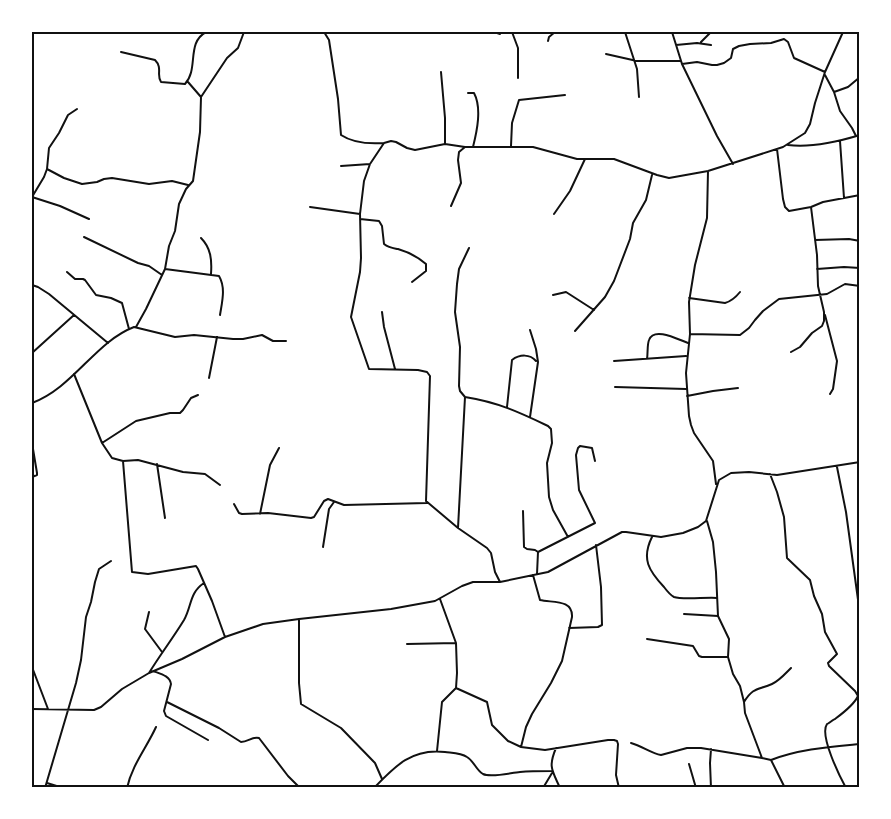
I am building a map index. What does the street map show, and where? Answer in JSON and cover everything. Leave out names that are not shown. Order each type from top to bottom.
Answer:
[{"type":"street","points":[[188,82],[195,43],[200,35],[206,32]]},
{"type":"street","points":[[136,327],[165,268],[169,246],[175,231],[179,204],[195,174],[200,139],[201,97],[227,58],[238,48],[244,32]]},
{"type":"street","points":[[324,32],[329,40],[341,135],[345,138],[363,142],[391,141],[415,150],[445,144],[465,147],[541,148],[577,159],[614,159],[653,174],[672,178],[733,164],[788,145],[801,136],[807,130],[825,73],[843,32]]},
{"type":"street","points":[[494,32],[500,34]]},
{"type":"street","points":[[512,32],[518,48],[518,78]]},
{"type":"street","points":[[549,41],[555,32]]},
{"type":"street","points":[[625,32],[637,71],[639,97]]},
{"type":"street","points":[[672,32],[681,63],[733,164]]},
{"type":"street","points":[[699,43],[711,32]]},
{"type":"street","points":[[606,54],[634,60],[699,62],[717,65],[731,58],[736,47],[771,43],[784,39],[788,42],[794,58],[825,73],[840,111],[858,135],[840,141],[788,145]]},
{"type":"street","points":[[676,45],[699,43],[711,45]]},
{"type":"street","points":[[121,52],[155,60],[159,66],[161,82],[184,84],[188,82]]},
{"type":"street","points":[[441,72],[445,144]]},
{"type":"street","points":[[834,92],[848,87],[860,77]]},
{"type":"street","points":[[188,82],[201,97]]},
{"type":"street","points":[[468,93],[474,93],[477,98],[478,123],[473,147]]},
{"type":"street","points":[[512,146],[512,123],[519,100],[565,95]]},
{"type":"street","points":[[77,109],[68,115],[50,148],[47,169],[32,197],[89,219]]},
{"type":"street","points":[[840,141],[844,198]]},
{"type":"street","points":[[384,143],[370,164],[364,181],[360,214],[362,258],[351,320],[369,369],[427,372],[430,376],[429,454],[425,498],[427,503],[487,548],[491,553],[495,572],[500,582]]},
{"type":"street","points":[[451,206],[461,184],[459,152],[465,147]]},
{"type":"street","points":[[777,149],[783,199],[785,207],[791,211],[860,195]]},
{"type":"street","points":[[554,213],[570,191],[585,159]]},
{"type":"street","points":[[341,166],[370,164]]},
{"type":"street","points":[[47,169],[82,184],[112,178],[155,184],[172,182],[190,185]]},
{"type":"street","points":[[32,709],[87,711],[101,707],[122,689],[149,673],[225,637],[262,624],[426,603],[440,599],[473,582],[500,582],[548,572],[614,535],[626,532],[661,537],[698,528],[706,521],[715,495],[716,484],[713,461],[691,425],[686,389],[686,356],[690,334],[689,298],[706,224],[708,171]]},
{"type":"street","points":[[576,331],[605,297],[615,281],[631,236],[633,223],[646,200],[653,174]]},
{"type":"street","points":[[310,207],[360,214]]},
{"type":"street","points":[[811,207],[818,286],[837,361],[833,389],[830,394]]},
{"type":"street","points":[[360,219],[379,221],[382,226],[384,244],[418,258],[426,264],[426,271],[412,282]]},
{"type":"street","points":[[84,237],[149,266],[162,275]]},
{"type":"street","points":[[201,238],[209,248],[211,274]]},
{"type":"street","points":[[814,240],[860,241]]},
{"type":"street","points":[[469,248],[459,269],[455,312],[460,347],[460,391],[465,397],[507,407],[548,426],[552,432],[547,463],[549,497],[553,510],[568,537]]},
{"type":"street","points":[[165,268],[219,276],[223,285],[220,315]]},
{"type":"street","points":[[818,269],[860,268]]},
{"type":"street","points":[[67,272],[75,279],[85,280],[96,295],[122,303],[129,329]]},
{"type":"street","points":[[32,285],[43,290],[108,343]]},
{"type":"street","points":[[690,334],[740,335],[763,311],[779,299],[830,294],[843,285],[860,286]]},
{"type":"street","points":[[553,295],[566,292],[594,310]]},
{"type":"street","points":[[689,298],[725,303],[740,292]]},
{"type":"street","points":[[382,312],[395,369]]},
{"type":"street","points":[[792,352],[822,326],[824,312]]},
{"type":"street","points":[[32,353],[74,315]]},
{"type":"street","points":[[32,398],[32,403],[53,392],[108,343],[136,327],[175,337],[194,335],[243,339],[262,335],[273,342],[286,341]]},
{"type":"street","points":[[530,330],[538,362],[530,417]]},
{"type":"street","points":[[647,359],[649,339],[656,333],[689,343]]},
{"type":"street","points":[[209,378],[217,337]]},
{"type":"street","points":[[507,407],[512,360],[515,357],[529,355],[538,362]]},
{"type":"street","points":[[614,361],[686,356]]},
{"type":"street","points":[[74,374],[102,443],[112,458],[123,461],[138,460],[157,464],[170,470],[205,474],[220,485]]},
{"type":"street","points":[[615,387],[686,389]]},
{"type":"street","points":[[687,396],[738,388]]},
{"type":"street","points":[[102,443],[136,422],[170,413],[180,413],[191,398],[198,395]]},
{"type":"street","points":[[458,528],[465,397]]},
{"type":"street","points":[[32,443],[37,473],[32,477]]},
{"type":"street","points":[[538,552],[595,523],[579,490],[576,455],[578,448],[580,446],[592,448],[595,461]]},
{"type":"street","points":[[260,514],[270,465],[279,448]]},
{"type":"street","points":[[123,461],[132,573],[148,574],[196,566],[225,637]]},
{"type":"street","points":[[716,484],[731,473],[777,475],[860,462]]},
{"type":"street","points":[[157,464],[165,518]]},
{"type":"street","points":[[837,467],[859,607]]},
{"type":"street","points":[[770,474],[784,517],[787,558],[810,580],[822,614],[825,632],[837,654],[828,663],[829,666],[858,696],[825,728],[829,747],[846,788]]},
{"type":"street","points":[[234,504],[242,514],[313,518],[326,500],[350,506],[427,503]]},
{"type":"street","points":[[323,547],[329,508],[334,501]]},
{"type":"street","points":[[523,511],[524,547],[535,549],[538,552]]},
{"type":"street","points":[[706,521],[713,542],[718,616],[729,639],[728,657],[733,674],[740,686],[745,713],[762,758]]},
{"type":"street","points":[[652,537],[647,547],[648,564],[655,577],[671,595],[680,598],[717,598]]},
{"type":"street","points":[[569,628],[602,625],[596,545]]},
{"type":"street","points":[[521,747],[532,714],[562,660],[572,611],[570,607],[561,603],[540,600],[535,574],[538,552]]},
{"type":"street","points":[[45,788],[78,671],[86,617],[95,582],[99,569],[111,561]]},
{"type":"street","points":[[149,673],[186,616],[193,595],[204,583]]},
{"type":"street","points":[[437,751],[442,702],[456,688],[458,666],[456,643],[440,599]]},
{"type":"street","points":[[149,612],[145,629],[162,652]]},
{"type":"street","points":[[684,614],[718,616]]},
{"type":"street","points":[[299,619],[301,704],[341,728],[375,763],[382,779]]},
{"type":"street","points":[[647,639],[693,646],[702,657],[728,657]]},
{"type":"street","points":[[407,644],[456,643]]},
{"type":"street","points":[[32,667],[48,709]]},
{"type":"street","points":[[744,702],[750,692],[772,684],[791,668]]},
{"type":"street","points":[[153,671],[168,677],[171,681],[164,711],[166,716],[208,740]]},
{"type":"street","points":[[456,688],[487,702],[492,725],[508,741],[521,747],[545,750],[608,740],[617,741],[616,775],[619,788]]},
{"type":"street","points":[[167,702],[242,742],[255,737],[259,738],[288,777],[300,788]]},
{"type":"street","points":[[127,788],[136,763],[156,727]]},
{"type":"street","points":[[631,743],[661,755],[687,748],[711,748],[771,760],[813,748],[860,744]]},
{"type":"street","points":[[556,748],[552,772],[560,788]]},
{"type":"street","points":[[711,748],[711,788]]},
{"type":"street","points":[[374,788],[394,768],[422,752],[437,751],[468,757],[486,775],[522,771],[552,772]]},
{"type":"street","points":[[771,760],[785,788]]},
{"type":"street","points":[[689,764],[696,788]]},
{"type":"street","points":[[543,788],[552,772]]},
{"type":"street","points":[[47,783],[63,788]]}]
